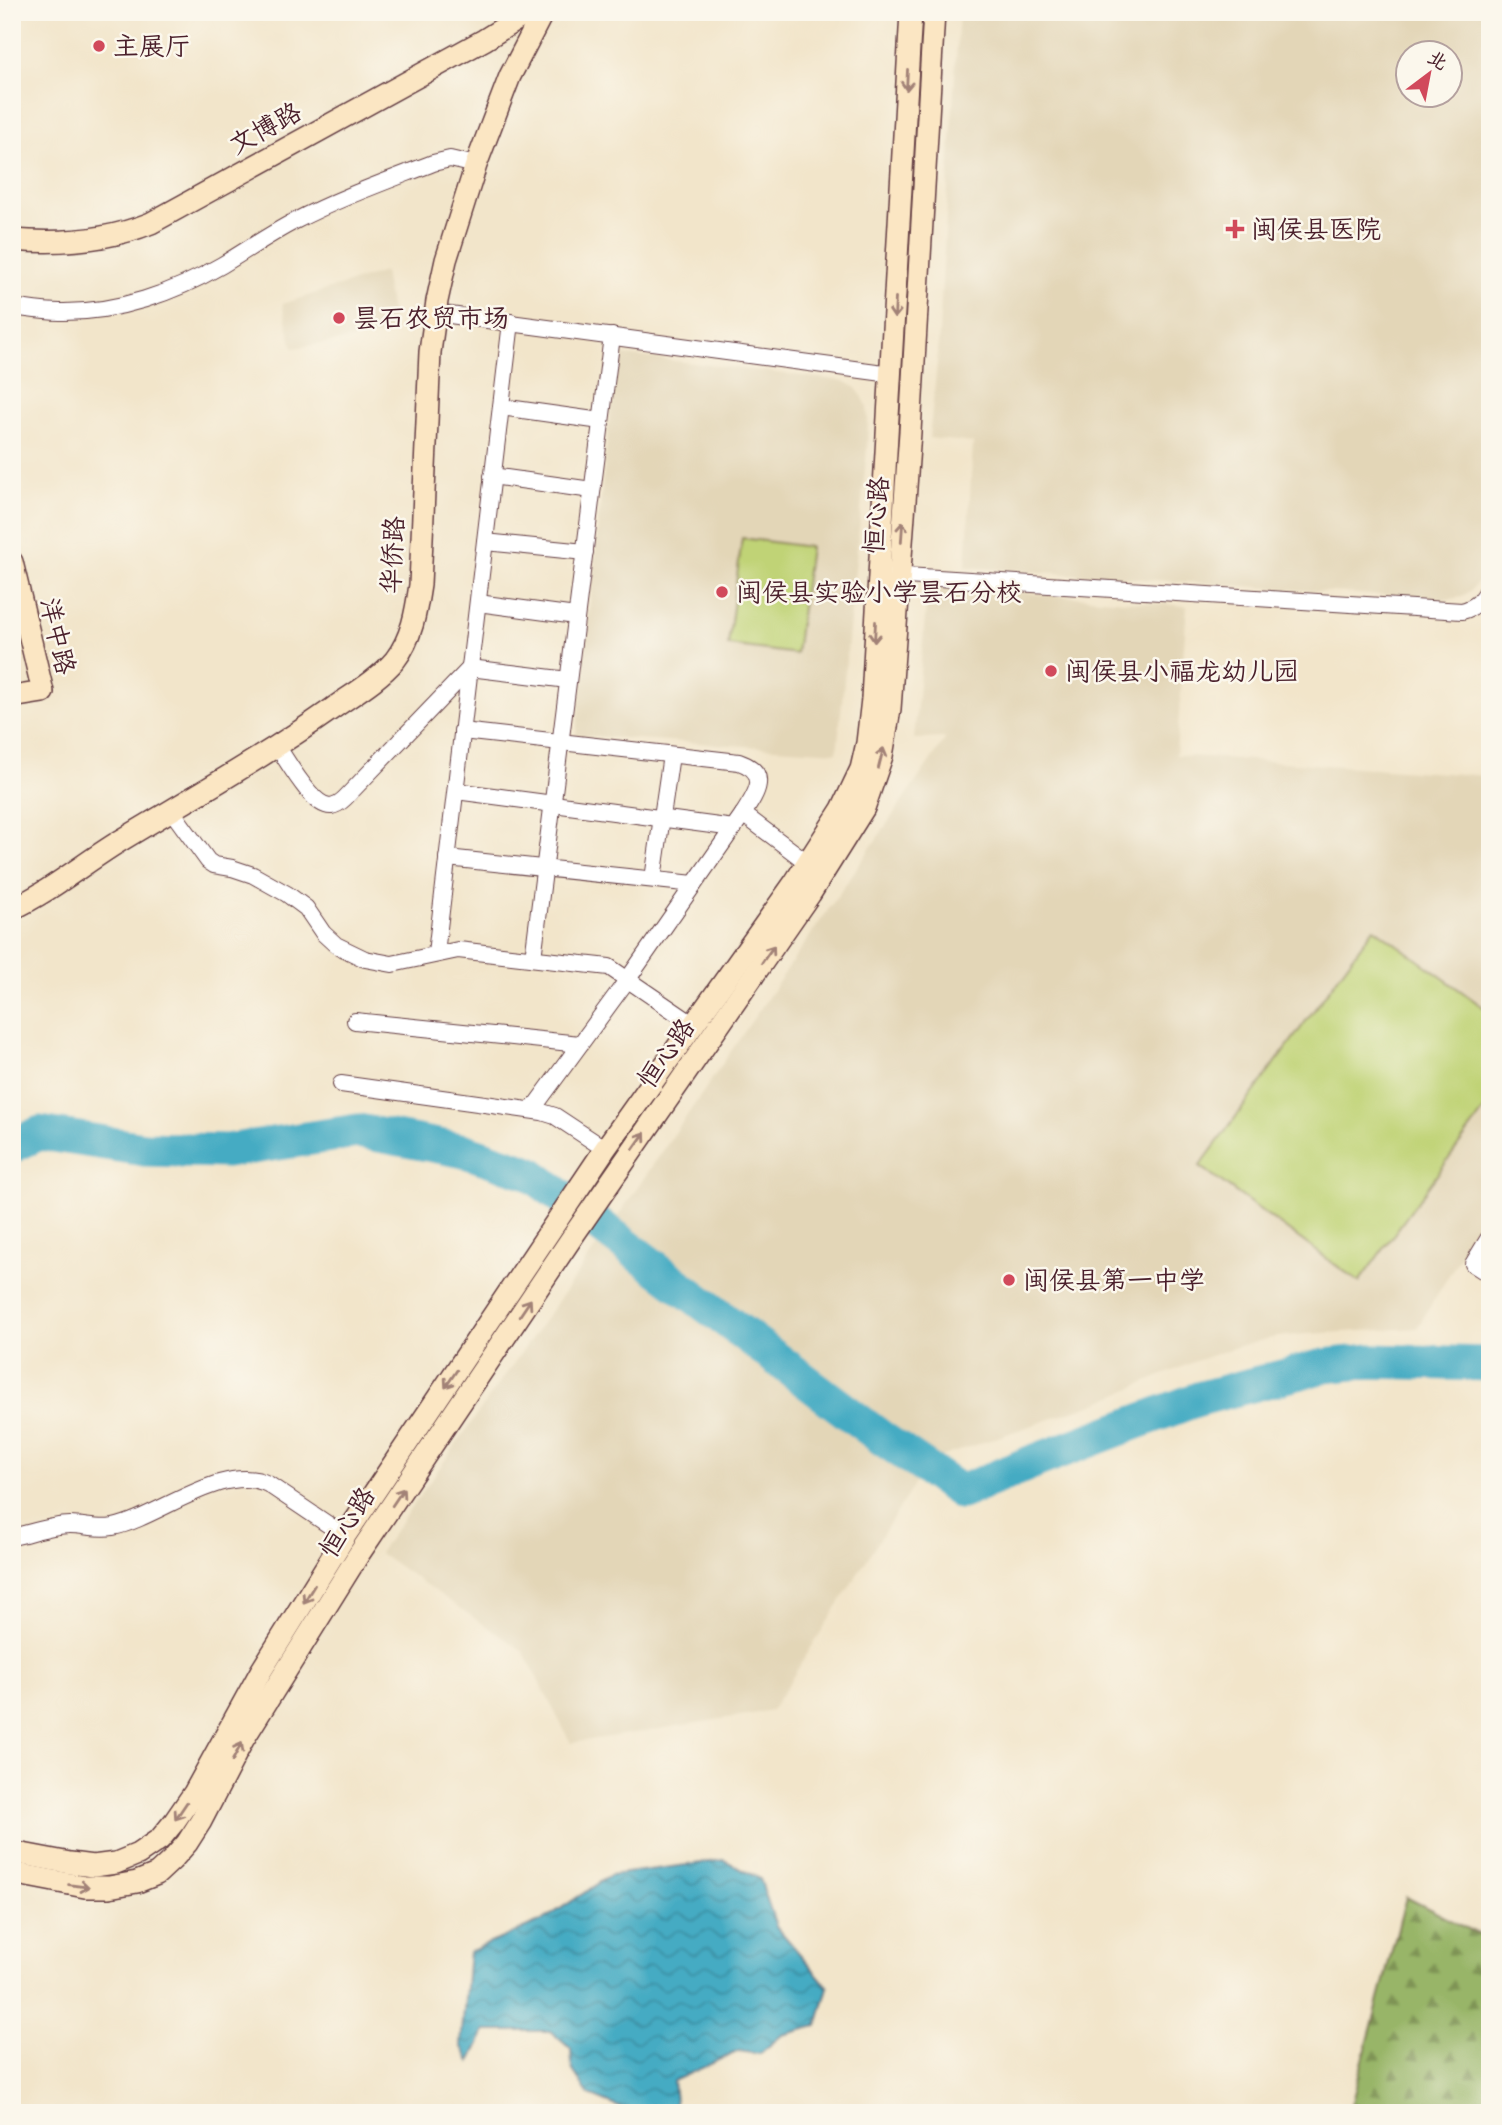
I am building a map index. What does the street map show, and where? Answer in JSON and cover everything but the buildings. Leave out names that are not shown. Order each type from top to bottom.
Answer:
[{"type":"main road","name":"文博路","points":[[12,240],[88,240],[123,233],[151,223],[484,40],[529,12]]},
{"type":"main road","name":"华侨路","points":[[12,909],[277,746],[381,674],[394,661],[410,634],[420,585],[430,352],[446,260],[476,165],[510,76],[543,12]]},
{"type":"main road","name":"恒心路","points":[[12,1852],[93,1866],[116,1863],[138,1854],[160,1839],[194,1793],[261,1671],[345,1536],[605,1149],[808,863],[847,800],[861,769],[872,699],[911,12]]},
{"type":"main road","name":"恒心路","points":[[12,1873],[85,1887],[109,1887],[137,1882],[156,1874],[187,1843],[243,1740],[359,1554],[575,1233],[810,894],[864,808],[879,768],[886,734],[911,418],[934,12]]},
{"type":"main road","name":"洋中路","points":[[12,562],[43,692],[12,697]]},
{"type":"street","points":[[12,307],[85,312],[132,303],[174,288],[220,266],[307,214],[426,165],[450,159],[476,165]]},
{"type":"street","points":[[435,313],[891,374]]},
{"type":"street","points":[[436,953],[511,322]]},
{"type":"street","points":[[533,958],[612,336]]},
{"type":"street","points":[[501,407],[601,421]]},
{"type":"street","points":[[492,476],[592,490]]},
{"type":"street","points":[[485,542],[585,552]]},
{"type":"street","points":[[878,575],[1462,611],[1479,603],[1490,585]]},
{"type":"street","points":[[478,603],[576,616]]},
{"type":"street","points":[[277,746],[317,802],[331,806],[338,804],[470,668]]},
{"type":"street","points":[[470,668],[568,680]]},
{"type":"street","points":[[463,731],[738,762],[754,770],[758,778],[756,795],[628,979],[532,1110]]},
{"type":"street","points":[[653,879],[671,755]]},
{"type":"street","points":[[456,791],[661,818],[738,821],[808,863]]},
{"type":"street","points":[[171,810],[208,861],[253,875],[287,894],[306,908],[323,933],[350,953],[378,963],[392,964],[458,950],[609,967],[694,1025]]},
{"type":"street","points":[[447,858],[694,884]]},
{"type":"street","points":[[355,1021],[580,1044]]},
{"type":"street","points":[[341,1084],[532,1110],[555,1116],[605,1149]]},
{"type":"street","points":[[1490,1236],[1473,1264],[1490,1275]]},
{"type":"street","points":[[12,1537],[57,1526],[113,1527],[220,1482],[240,1478],[259,1480],[345,1536]]},
{"type":"shaded area","name":"闽侯县医院","points":[[959,12],[1490,12],[1490,461],[1484,575],[1470,591],[1461,597],[1434,599],[966,567],[973,443],[929,438],[937,364]]},
{"type":"shaded area","name":"昙石农贸市场","points":[[384,272],[395,333],[293,348],[282,304]]},
{"type":"shaded area","name":"闽侯县实验小学昙石分校","points":[[616,354],[844,381],[855,387],[862,396],[867,406],[867,449],[837,752],[576,735]]},
{"type":"shaded area","name":"闽侯县第一中学","points":[[928,585],[1187,606],[1176,755],[1490,776],[1490,1207],[1417,1328],[1276,1337],[1239,1346],[1099,1402],[929,1461],[771,1711],[571,1743],[523,1651],[379,1553],[607,1232],[946,738],[914,739]]},
{"type":"green space","points":[[742,538],[810,547],[796,654],[728,645]]},
{"type":"green space","points":[[1374,928],[1490,1012],[1490,1102],[1359,1282],[1200,1166]]},
{"type":"green space","points":[[1406,1897],[1490,1940],[1490,2113],[1349,2113]]},
{"type":"water","points":[[724,1860],[760,1879],[776,1926],[828,1987],[817,2026],[782,2035],[759,2054],[739,2051],[673,2081],[676,2113],[634,2113],[589,2095],[572,2069],[571,2049],[550,2031],[485,2031],[470,2062],[461,2045],[469,1952],[542,1921],[611,1875]]},
{"type":"waterway","points":[[12,1146],[40,1133],[144,1149],[226,1151],[358,1131],[465,1151],[530,1173],[883,1439],[961,1492],[1198,1399],[1324,1366],[1371,1361],[1490,1364]]},
{"type":"place","name":"主展厅","points":[[99,46]]},
{"type":"place","name":"闽侯县医院","points":[[1235,229]]},
{"type":"place","name":"昙石农贸市场","points":[[339,318]]},
{"type":"place","name":"闽侯县实验小学昙石分校","points":[[722,592]]},
{"type":"place","name":"闽侯县小福龙幼儿园","points":[[1051,671]]},
{"type":"place","name":"闽侯县第一中学","points":[[1009,1280]]}]
